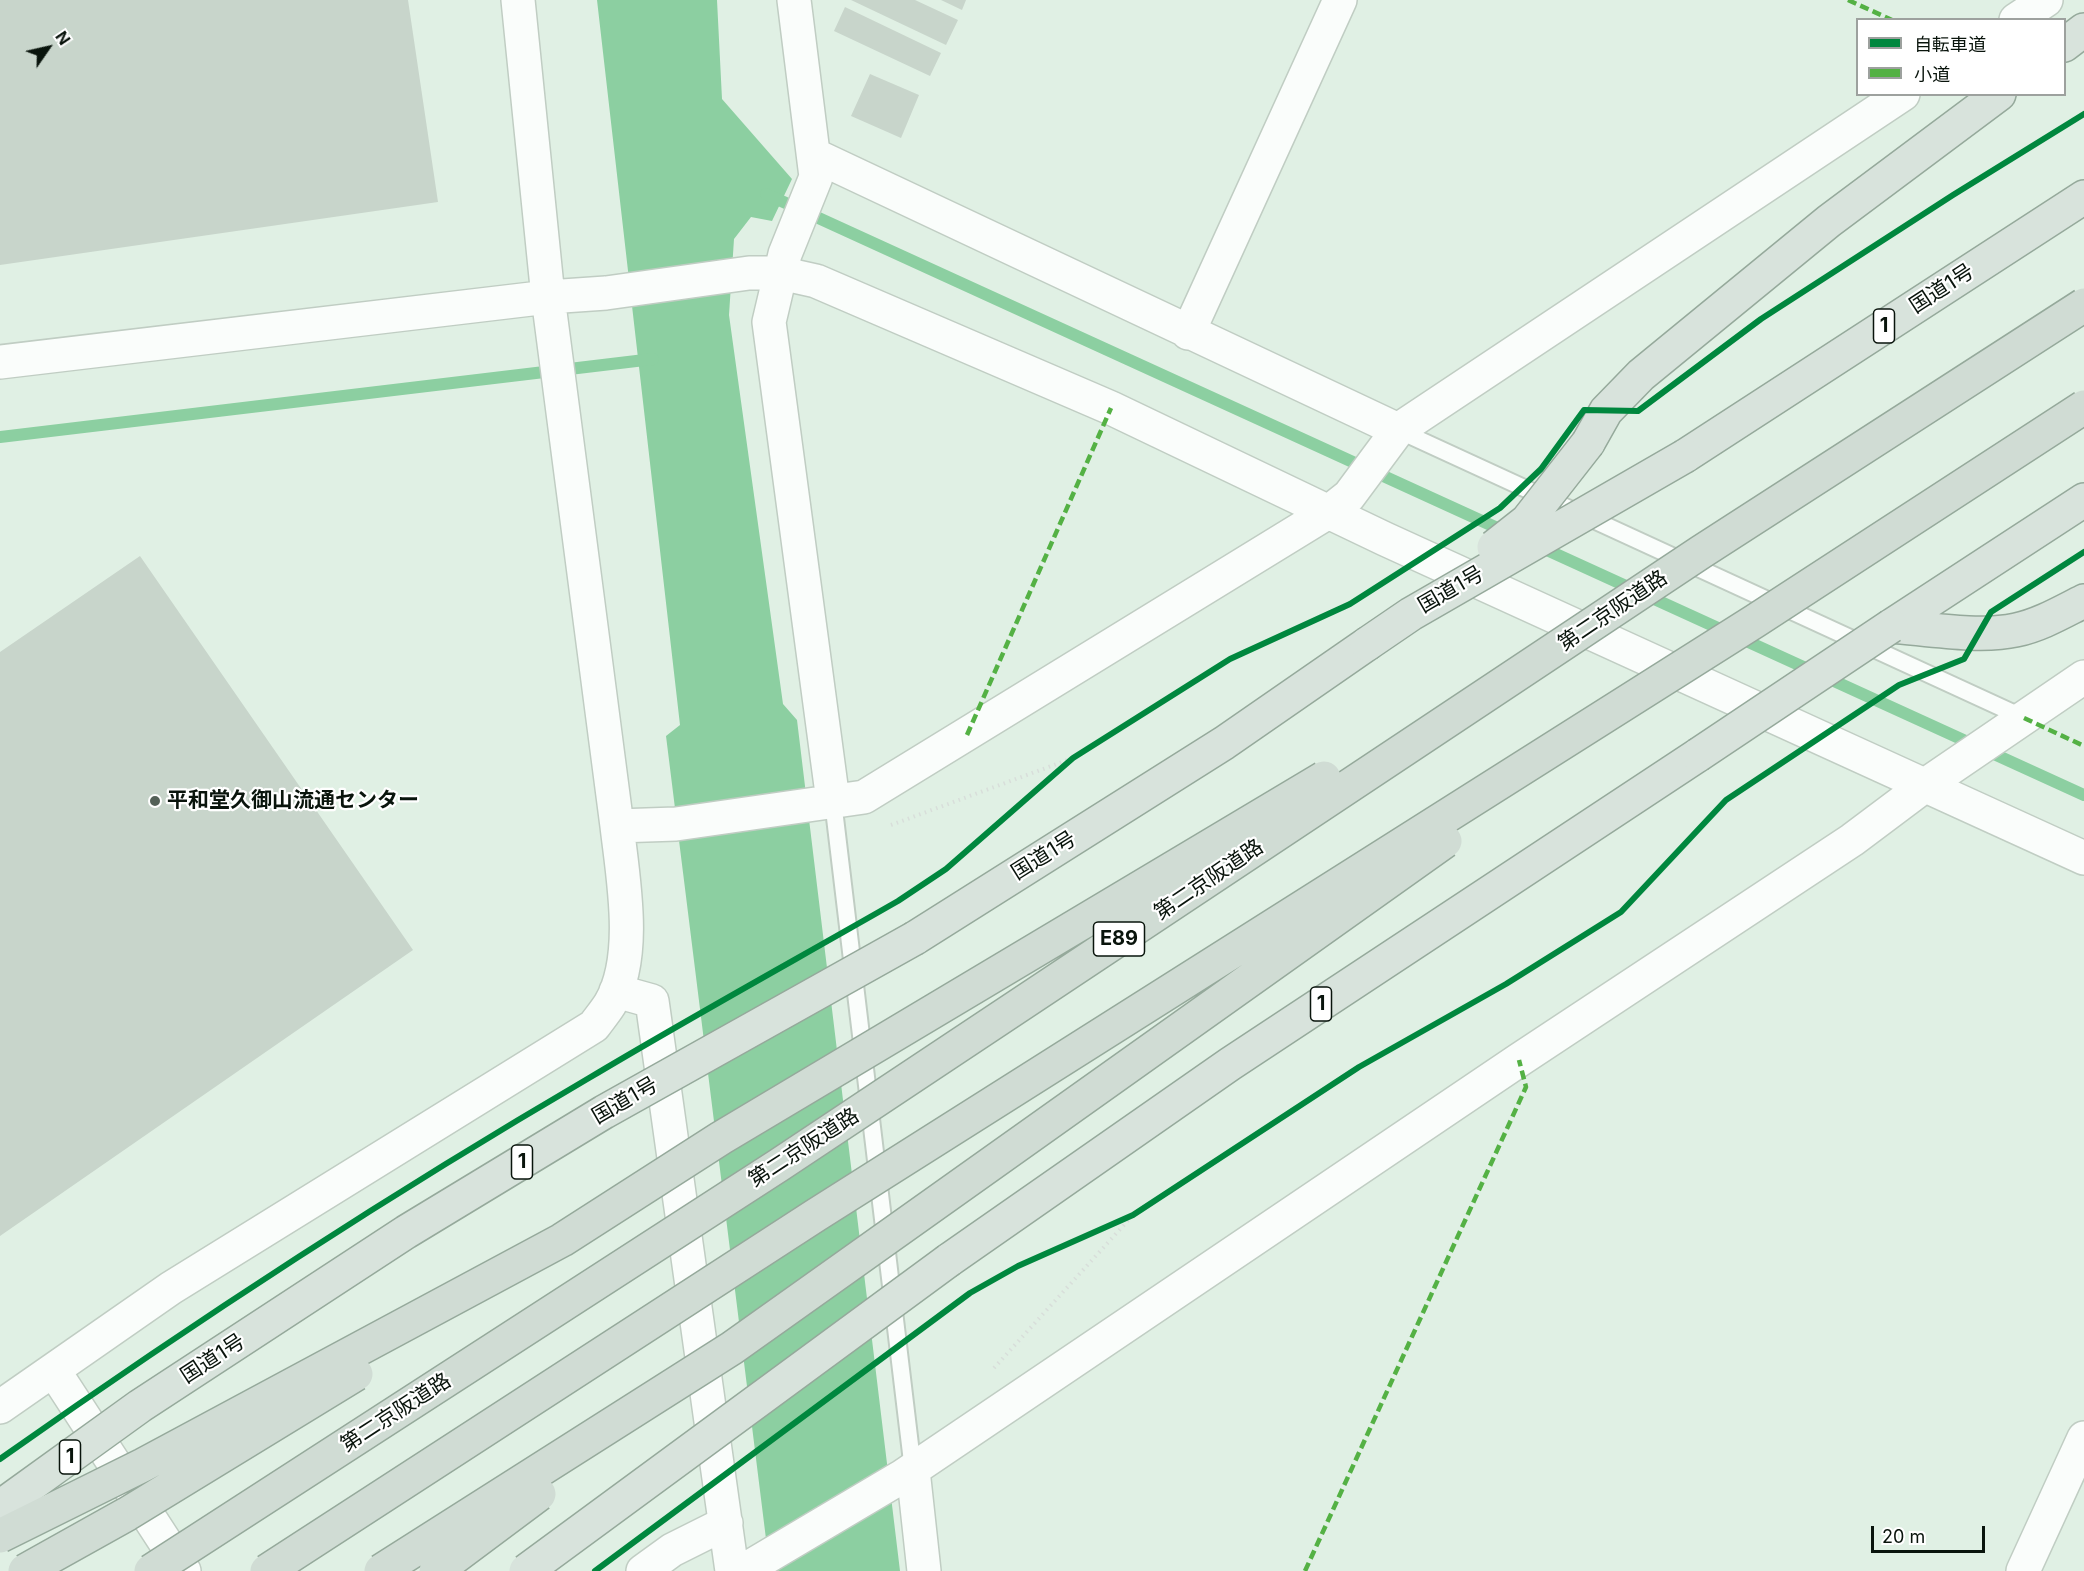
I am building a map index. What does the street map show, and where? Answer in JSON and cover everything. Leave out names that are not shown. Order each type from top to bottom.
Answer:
[{"type":"highway","points":[[2066,44],[2084,30]]},
{"type":"highway","points":[[1411,614],[1527,522],[1588,443],[1606,411],[1641,375],[1829,221],[1996,96]]},
{"type":"highway","name":"国道1号","points":[[0,1507],[140,1406],[406,1232],[604,1112],[915,938],[1224,743],[1411,614],[1685,456],[2084,197]]},
{"type":"highway","name":"第二京阪道路","points":[[152,1571],[779,1165],[1701,552],[2084,305]]},
{"type":"highway","points":[[267,1571],[816,1215],[1755,621],[2084,407]]},
{"type":"highway","name":"1","points":[[526,1571],[949,1260],[1230,1064],[2084,500]]},
{"type":"highway","points":[[25,1571],[127,1514],[310,1403],[721,1138],[1701,552]]},
{"type":"highway","points":[[1891,626],[1980,632],[2015,631],[2045,621],[2084,601]]},
{"type":"highway","points":[[436,1571],[732,1348],[1755,621]]},
{"type":"highway","points":[[0,1536],[143,1465],[562,1240]]},
{"type":"highway","points":[[381,1571],[732,1348]]},
{"type":"street","points":[[0,1407],[171,1288],[594,1026],[611,1003],[620,982],[628,930],[617,826],[548,297],[518,0]]},
{"type":"street","points":[[794,0],[815,166],[771,267],[769,322],[828,802]]},
{"type":"street","points":[[1188,333],[1340,0]]},
{"type":"street","points":[[2019,18],[2046,0]]},
{"type":"street","points":[[617,826],[676,824],[864,797],[1340,503],[1393,436],[1900,96]]},
{"type":"street","points":[[815,166],[1188,333],[1393,436]]},
{"type":"street","points":[[0,362],[548,297],[606,293],[771,267],[816,281],[1340,503],[1396,544],[1931,781],[2084,858]]},
{"type":"street","points":[[616,991],[652,1001],[726,1523],[737,1569],[908,1473],[1509,1066],[1852,840],[1931,781],[2084,677]]},
{"type":"street","points":[[54,1371],[184,1571]]},
{"type":"street","points":[[2023,1571],[2084,1438]]},
{"type":"street","points":[[908,1473],[924,1571]]},
{"type":"street","points":[[643,1571],[672,1550],[726,1523]]},
{"type":"lane","points":[[1393,436],[2019,721]]},
{"type":"lane","points":[[828,802],[908,1473]]},
{"type":"path","points":[[1056,773],[1083,752]]},
{"type":"path","points":[[887,827],[1073,758]]},
{"type":"path","points":[[1112,1224],[1143,1209]]},
{"type":"path","points":[[990,1372],[1133,1215]]},
{"type":"shaded area","points":[[597,0],[717,0],[722,99],[792,179],[772,221],[751,217],[734,239],[729,315],[783,704],[797,720],[900,1571],[770,1571],[666,736],[680,725]]},
{"type":"building","points":[[0,0],[408,0],[438,202],[0,265]]},
{"type":"building","points":[[851,0],[915,0],[958,20],[946,45]]},
{"type":"building","points":[[941,0],[966,0],[962,10]]},
{"type":"building","points":[[845,7],[941,53],[930,76],[834,31]]},
{"type":"building","points":[[870,74],[919,95],[901,138],[851,116]]},
{"type":"building","name":"平和堂久御山流通センター","points":[[140,556],[413,950],[0,1236],[0,652]]},
{"type":"waterway","points":[[766,194],[1506,532]]},
{"type":"waterway","points":[[0,437],[653,359]]},
{"type":"waterway","points":[[1536,545],[2084,795]]},
{"type":"marked path","points":[[1848,0],[1888,18]]},
{"type":"marked path","points":[[967,735],[1111,408]]},
{"type":"marked path","points":[[2024,718],[2084,746]]},
{"type":"marked path","points":[[1305,1571],[1526,1087],[1519,1060]]},
{"type":"cycle path","points":[[0,1459],[217,1310],[439,1168],[627,1055],[898,901],[946,869],[1073,758],[1230,659],[1350,604],[1500,508],[1541,469],[1584,410],[1638,411],[1761,319],[1953,195],[2084,114]]},
{"type":"cycle path","points":[[595,1571],[970,1293],[1018,1266],[1133,1215],[1359,1067],[1506,984],[1621,912],[1726,800],[1899,685],[1964,659],[1991,612],[2084,552]]},
{"type":"place","name":"平和堂久御山流通センター","points":[[155,801]]}]
